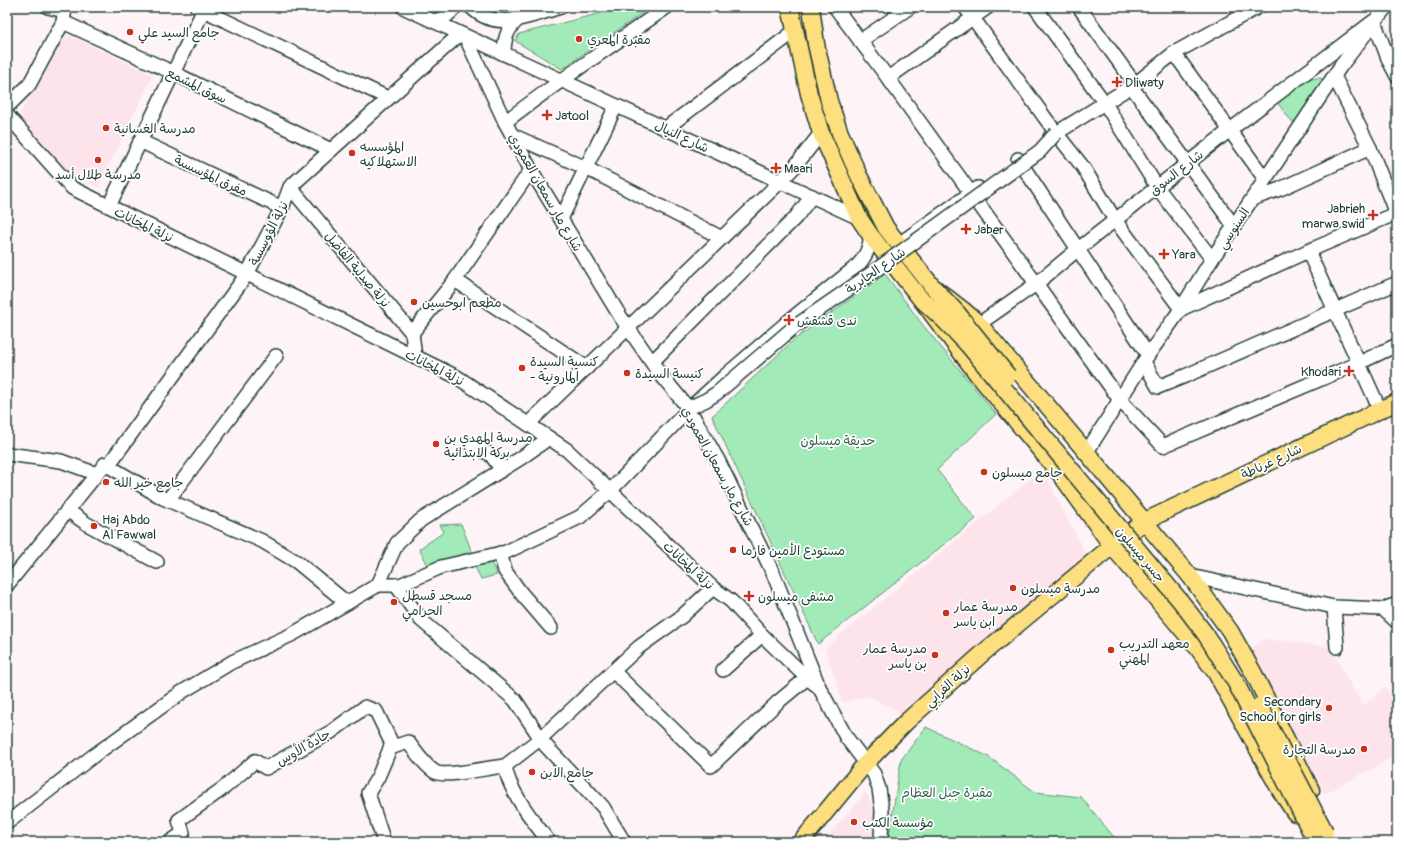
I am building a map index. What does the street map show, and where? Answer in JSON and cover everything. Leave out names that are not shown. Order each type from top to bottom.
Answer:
[{"type":"main road","points":[[790,7],[809,94],[821,133],[859,218],[871,236],[978,375],[1061,475],[1112,546],[1197,647],[1216,673],[1280,790],[1322,839]]},
{"type":"main road","points":[[811,7],[816,44],[828,101],[859,176],[886,228],[932,286],[979,324],[1190,576],[1230,631],[1254,674],[1319,809],[1322,839]]},
{"type":"main road","name":"جسر ميسلون","points":[[932,286],[963,320],[1214,628],[1231,653],[1244,678],[1322,839]]},
{"type":"main road","name":"جسر ميسلون","points":[[920,298],[968,345],[1182,603],[1206,635],[1236,683],[1322,839]]},
{"type":"main road","name":"شارع غرناطة","points":[[1112,546],[1145,521],[1397,402]]},
{"type":"main road","name":"نزلة الفرابي","points":[[801,842],[866,763],[906,722],[983,653],[1112,546]]},
{"type":"street","name":"سوق المشمع","points":[[48,7],[65,13],[174,73],[331,150]]},
{"type":"street","name":"شارع النيال","points":[[403,7],[859,218]]},
{"type":"street","points":[[434,22],[447,16],[455,7]]},
{"type":"street","points":[[471,7],[480,15],[500,21],[510,21],[561,7]]},
{"type":"street","points":[[505,122],[561,80],[667,7]]},
{"type":"street","points":[[835,7],[888,78],[1120,400],[1163,446],[1359,363],[1397,345]]},
{"type":"street","points":[[860,41],[910,7]]},
{"type":"street","points":[[965,7],[1056,133],[1083,166],[1115,220],[1180,309],[1308,251],[1397,214],[1370,148],[1334,76]]},
{"type":"street","points":[[888,78],[988,7]]},
{"type":"street","points":[[1035,7],[1104,102],[1157,187],[1212,259]]},
{"type":"street","points":[[1079,7],[1234,226]]},
{"type":"street","name":"السنوسي","points":[[1086,453],[1146,359],[1334,76],[1386,7]]},
{"type":"street","points":[[109,206],[174,73],[202,8],[388,98]]},
{"type":"street","points":[[900,244],[1056,133],[1133,85],[1174,53],[1256,8]]},
{"type":"street","points":[[7,106],[29,85],[65,13]]},
{"type":"street","points":[[504,54],[507,33],[520,18]]},
{"type":"street","points":[[1374,21],[1393,59],[1397,76]]},
{"type":"street","name":"شارع السوق","points":[[979,324],[1036,284],[1230,130],[1374,21]]},
{"type":"street","points":[[666,128],[795,31]]},
{"type":"street","name":"نزلة الؤوسسة","points":[[7,585],[104,467],[247,274],[282,208],[290,187],[388,98],[462,35]]},
{"type":"street","name":"شارع مار سمعان العمودي","points":[[462,35],[505,122],[514,136],[531,170],[628,329],[652,362],[691,407],[756,535],[789,610],[819,687],[846,737],[874,774],[879,789],[882,810],[881,842]]},
{"type":"street","points":[[1174,53],[1265,179]]},
{"type":"street","points":[[561,219],[616,106]]},
{"type":"street","name":"نزلة المخانات","points":[[7,115],[72,188],[457,377],[567,450],[713,588],[731,601],[762,635],[807,678],[819,687]]},
{"type":"street","points":[[528,424],[780,182],[796,165],[821,133]]},
{"type":"street","name":"شارع الجابرية","points":[[691,407],[717,393],[794,327],[869,275],[1040,151],[1056,133]]},
{"type":"street","points":[[514,136],[586,168],[722,238]]},
{"type":"street","name":"مفرق المؤسسىة","points":[[140,141],[282,208]]},
{"type":"street","points":[[1252,199],[1280,189],[1370,148]]},
{"type":"street","points":[[1018,160],[1146,359],[1158,387],[1336,311],[1397,283]]},
{"type":"street","points":[[415,357],[412,333],[455,280],[531,170]]},
{"type":"street","name":"نزلة صدلية الفاضل","points":[[290,187],[412,333]]},
{"type":"street","points":[[652,362],[796,217],[812,196]]},
{"type":"street","points":[[7,823],[93,756],[182,692],[232,662],[293,634],[378,585],[400,586],[441,567],[506,552],[580,517],[610,491],[691,407],[768,338],[857,266],[862,261],[868,249],[871,236]]},
{"type":"street","points":[[1308,251],[1380,410]]},
{"type":"street","points":[[455,280],[587,368]]},
{"type":"street","points":[[168,500],[276,356]]},
{"type":"street","points":[[378,585],[396,543],[421,520],[502,470],[549,438]]},
{"type":"street","points":[[472,444],[491,454],[502,470]]},
{"type":"street","points":[[7,454],[104,467],[168,500],[262,541],[297,562],[347,603]]},
{"type":"street","points":[[68,510],[87,524],[157,562]]},
{"type":"street","points":[[500,553],[505,570],[521,593],[551,628]]},
{"type":"street","points":[[1190,576],[1334,607],[1383,609],[1397,604]]},
{"type":"street","points":[[396,585],[421,620],[515,700],[545,745],[603,807],[624,842]]},
{"type":"street","points":[[384,842],[368,793],[378,777],[390,748],[408,742],[429,767],[437,773],[460,773],[505,766],[541,738],[639,648],[681,617],[713,588]]},
{"type":"street","points":[[1334,607],[1337,648]]},
{"type":"street","points":[[1383,609],[1397,622]]},
{"type":"street","points":[[723,670],[762,635]]},
{"type":"street","points":[[613,671],[711,766],[778,702],[807,678]]},
{"type":"street","name":"جادة الأوس","points":[[170,842],[188,838],[179,820],[225,787],[255,762],[266,768],[331,732],[365,708],[376,711],[392,744],[390,748]]},
{"type":"street","points":[[505,766],[506,777],[549,842]]},
{"type":"shaded area","points":[[71,36],[153,75],[98,188],[63,169],[19,116],[34,88],[51,62],[61,39]]},
{"type":"shaded area","name":"مدرسة عمار ابن ياسر","points":[[1041,470],[1049,482],[1088,559],[900,718],[893,708],[867,696],[843,703],[825,648]]},
{"type":"shaded area","points":[[1266,639],[1330,647],[1351,686],[1364,705],[1385,687],[1397,703],[1397,755],[1325,794],[1250,649]]},
{"type":"shaded area","points":[[866,792],[875,814],[874,842],[823,842]]},
{"type":"green space","points":[[625,7],[651,7],[562,69],[515,41],[519,34]]},
{"type":"green space","points":[[1321,78],[1324,84],[1298,121],[1292,122],[1276,101],[1306,79]]},
{"type":"green space","name":"حديقة ميسلون","points":[[885,274],[922,324],[996,414],[937,470],[976,519],[818,644],[712,416],[795,339]]},
{"type":"green space","points":[[461,524],[472,552],[429,567],[419,549],[444,532],[440,525]]},
{"type":"green space","points":[[491,562],[497,575],[481,579],[474,565]]},
{"type":"green space","name":"مقبرة جبل العظام","points":[[926,727],[989,757],[1035,792],[1081,797],[1118,842],[888,842],[901,760]]},
{"type":"place","name":"جامع السيد علي","points":[[130,32]]},
{"type":"place","name":"مقبرة المعري","points":[[579,39]]},
{"type":"place","name":"Dliwaty","points":[[1117,82]]},
{"type":"place","name":"Jatool","points":[[547,115]]},
{"type":"place","name":"مدرسة الغسانية","points":[[106,128]]},
{"type":"place","name":"المؤسسه الاستهلاكيه","points":[[352,153]]},
{"type":"place","name":"مدرسة طلال أسد","points":[[98,160]]},
{"type":"place","name":"Maari","points":[[776,168]]},
{"type":"place","name":"Jabrieh marwa swid","points":[[1373,215]]},
{"type":"place","name":"Jaber","points":[[966,229]]},
{"type":"place","name":"Yara","points":[[1164,254]]},
{"type":"place","name":"مطعم ابوحسين","points":[[414,302]]},
{"type":"place","name":"ندى قشقش","points":[[789,320]]},
{"type":"place","name":"كنسية السيدة - المارونية","points":[[522,368]]},
{"type":"place","name":"Khodari","points":[[1349,371]]},
{"type":"place","name":"كنيسة السيدة","points":[[627,373]]},
{"type":"place","name":"مدرسة المهدي بن بركة الابتدائية","points":[[436,444]]},
{"type":"place","name":"جامع ميسلون","points":[[984,472]]},
{"type":"place","name":"جامع خير الله","points":[[106,482]]},
{"type":"place","name":"Haj Abdo Al Fawwal","points":[[94,526]]},
{"type":"place","name":"مستودع الأمين فارما","points":[[733,550]]},
{"type":"place","name":"مدرسة ميسلون","points":[[1013,588]]},
{"type":"place","name":"مشفى ميسلون","points":[[749,596]]},
{"type":"place","name":"مسجد قسطل الحرامي","points":[[394,602]]},
{"type":"place","name":"مدرسة عمار ابن ياسر","points":[[946,613]]},
{"type":"place","name":"معهد التدريب المهني","points":[[1111,650]]},
{"type":"place","name":"مدرسة عمار بن ياسر","points":[[935,655]]},
{"type":"place","name":"Secondary School for girls","points":[[1329,708]]},
{"type":"place","name":"مدرسة التجارة","points":[[1364,749]]},
{"type":"place","name":"جامع الابن","points":[[532,772]]},
{"type":"place","name":"مؤسسة الكتب","points":[[854,822]]}]
